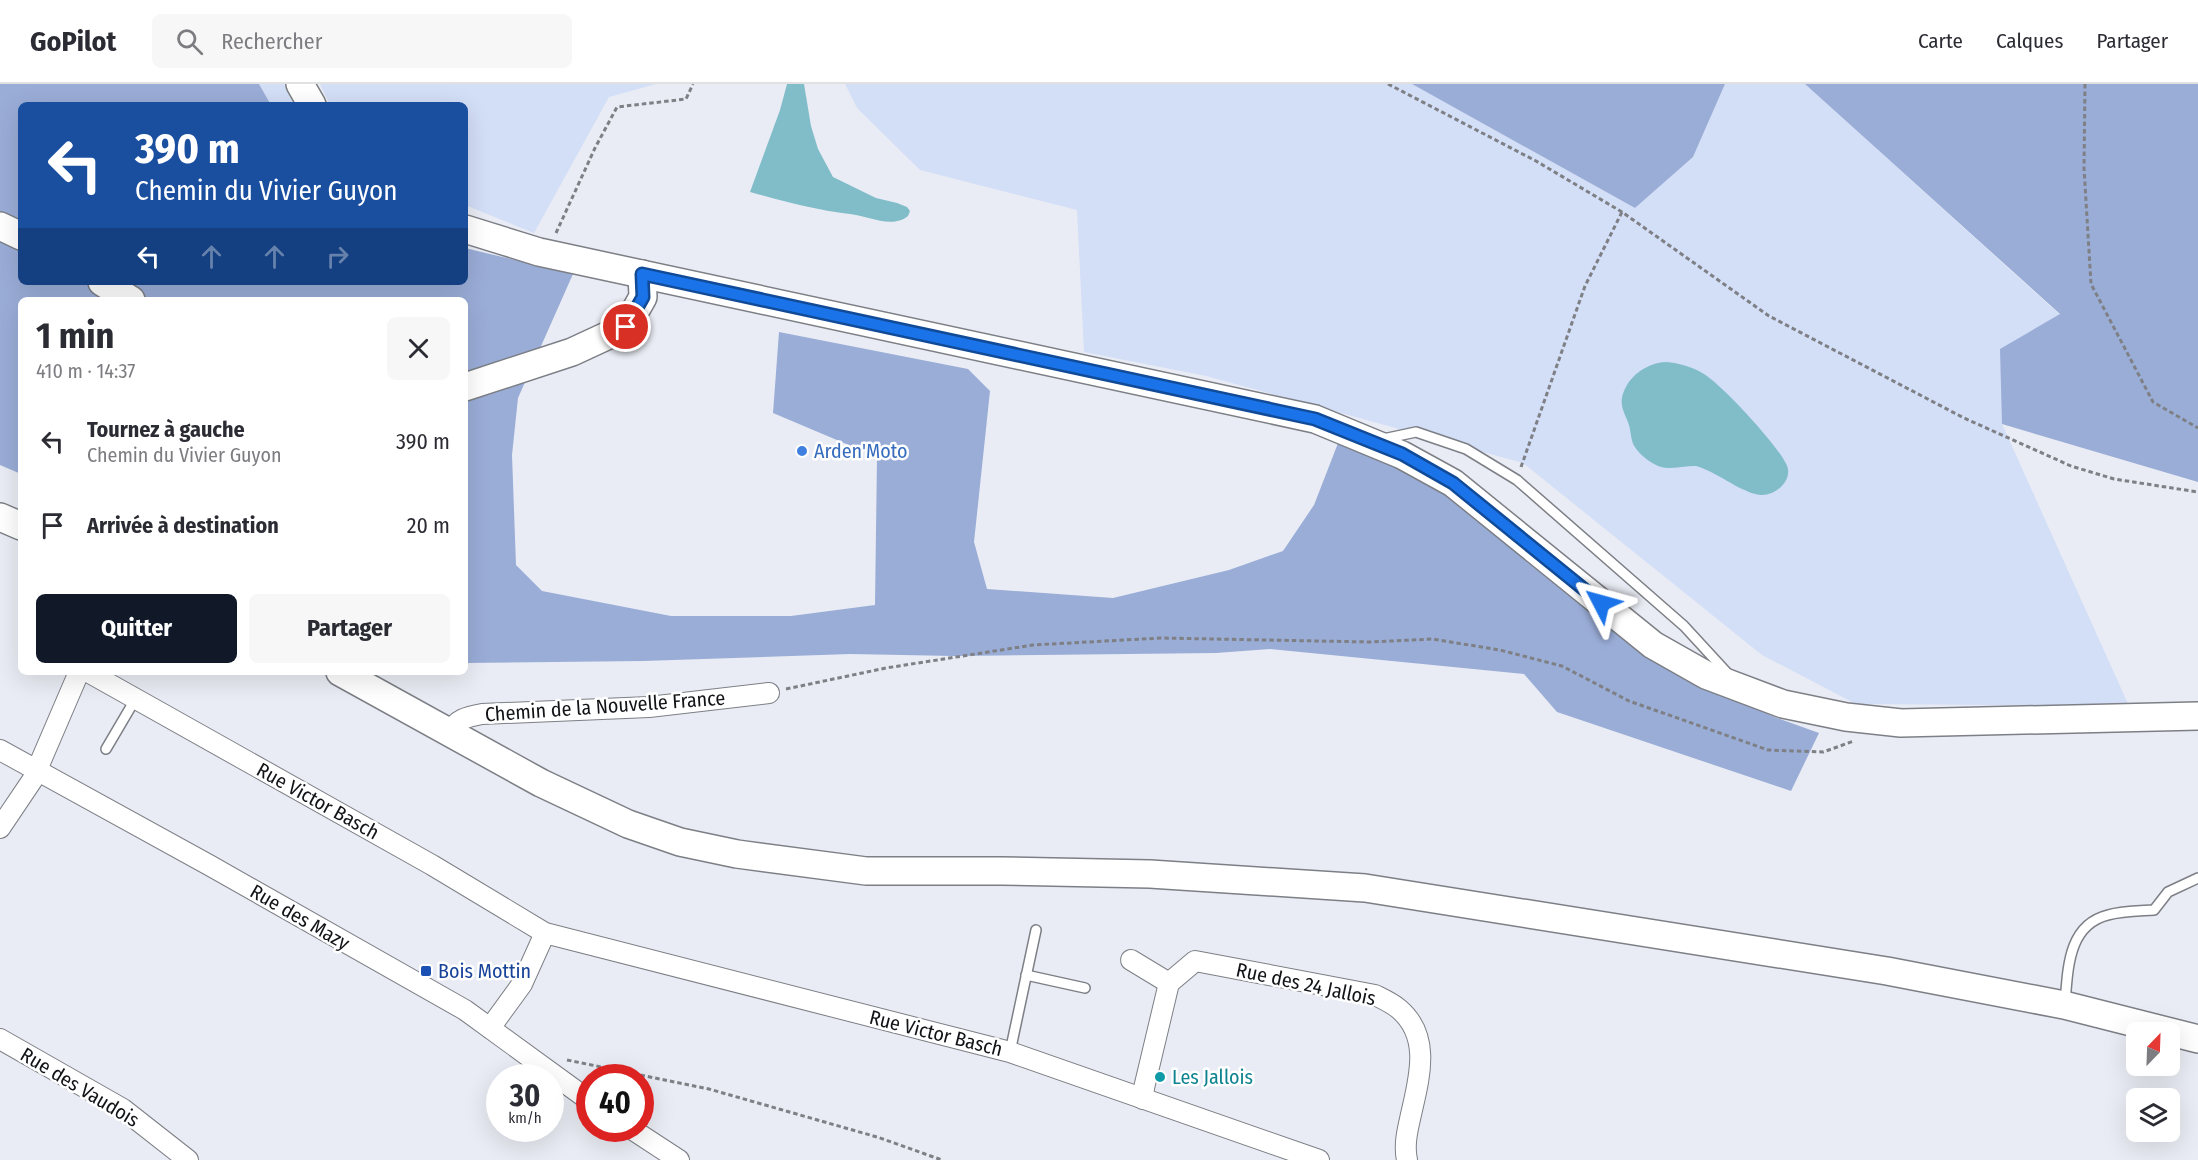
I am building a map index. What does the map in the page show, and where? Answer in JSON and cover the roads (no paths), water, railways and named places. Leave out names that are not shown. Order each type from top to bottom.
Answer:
[{"type":"street","points":[[300,84],[310,102]]},
{"type":"street","points":[[0,226],[18,235]]},
{"type":"street","points":[[468,230],[547,253],[1315,419],[1402,454],[1453,483],[1653,645],[1706,675],[1783,704],[1846,717],[1901,723],[2198,716]]},
{"type":"street","points":[[468,386],[572,352],[626,327],[643,297],[642,274]]},
{"type":"street","points":[[107,285],[126,297]]},
{"type":"street","points":[[0,517],[18,525]]},
{"type":"street","points":[[0,828],[33,779],[78,675]]},
{"type":"street","name":"Rue Victor Basch","points":[[94,675],[432,865],[545,933],[1010,1052],[1319,1160]]},
{"type":"street","points":[[345,675],[541,783],[628,824],[680,842],[737,854],[866,871],[1001,870],[1150,874],[1365,888],[1887,970],[2064,1005],[2198,1039]]},
{"type":"street","name":"Chemin de la Nouvelle France","points":[[449,734],[454,724],[464,717],[482,714],[649,707],[769,693]]},
{"type":"street","name":"Rue des Mazy","points":[[0,750],[445,999],[490,1028],[576,1091]]},
{"type":"street","points":[[490,1028],[522,984],[545,933]]},
{"type":"street","points":[[1131,960],[1169,983],[1143,1099]]},
{"type":"street","name":"Rue des 24 Jallois","points":[[1169,983],[1195,961],[1375,995],[1399,1009],[1412,1023],[1419,1045],[1422,1066],[1406,1137],[1407,1160]]},
{"type":"street","name":"Rue des Vaudois","points":[[0,1039],[123,1109],[188,1160]]},
{"type":"street","points":[[651,1142],[679,1160]]},
{"type":"lane","points":[[1371,442],[1416,432],[1466,449],[1517,480],[1684,626],[1742,688]]},
{"type":"lane","points":[[106,749],[136,698]]},
{"type":"lane","points":[[2064,1005],[2076,936],[2089,922],[2108,914],[2154,910],[2168,892],[2198,878]]},
{"type":"lane","points":[[1010,1052],[1036,930]]},
{"type":"lane","points":[[1026,975],[1085,988]]},
{"type":"place","name":"Arden'Moto","points":[[802,451]]},
{"type":"place","name":"Bois Mottin","points":[[426,971]]},
{"type":"place","name":"Les Jallois","points":[[1160,1077]]}]
